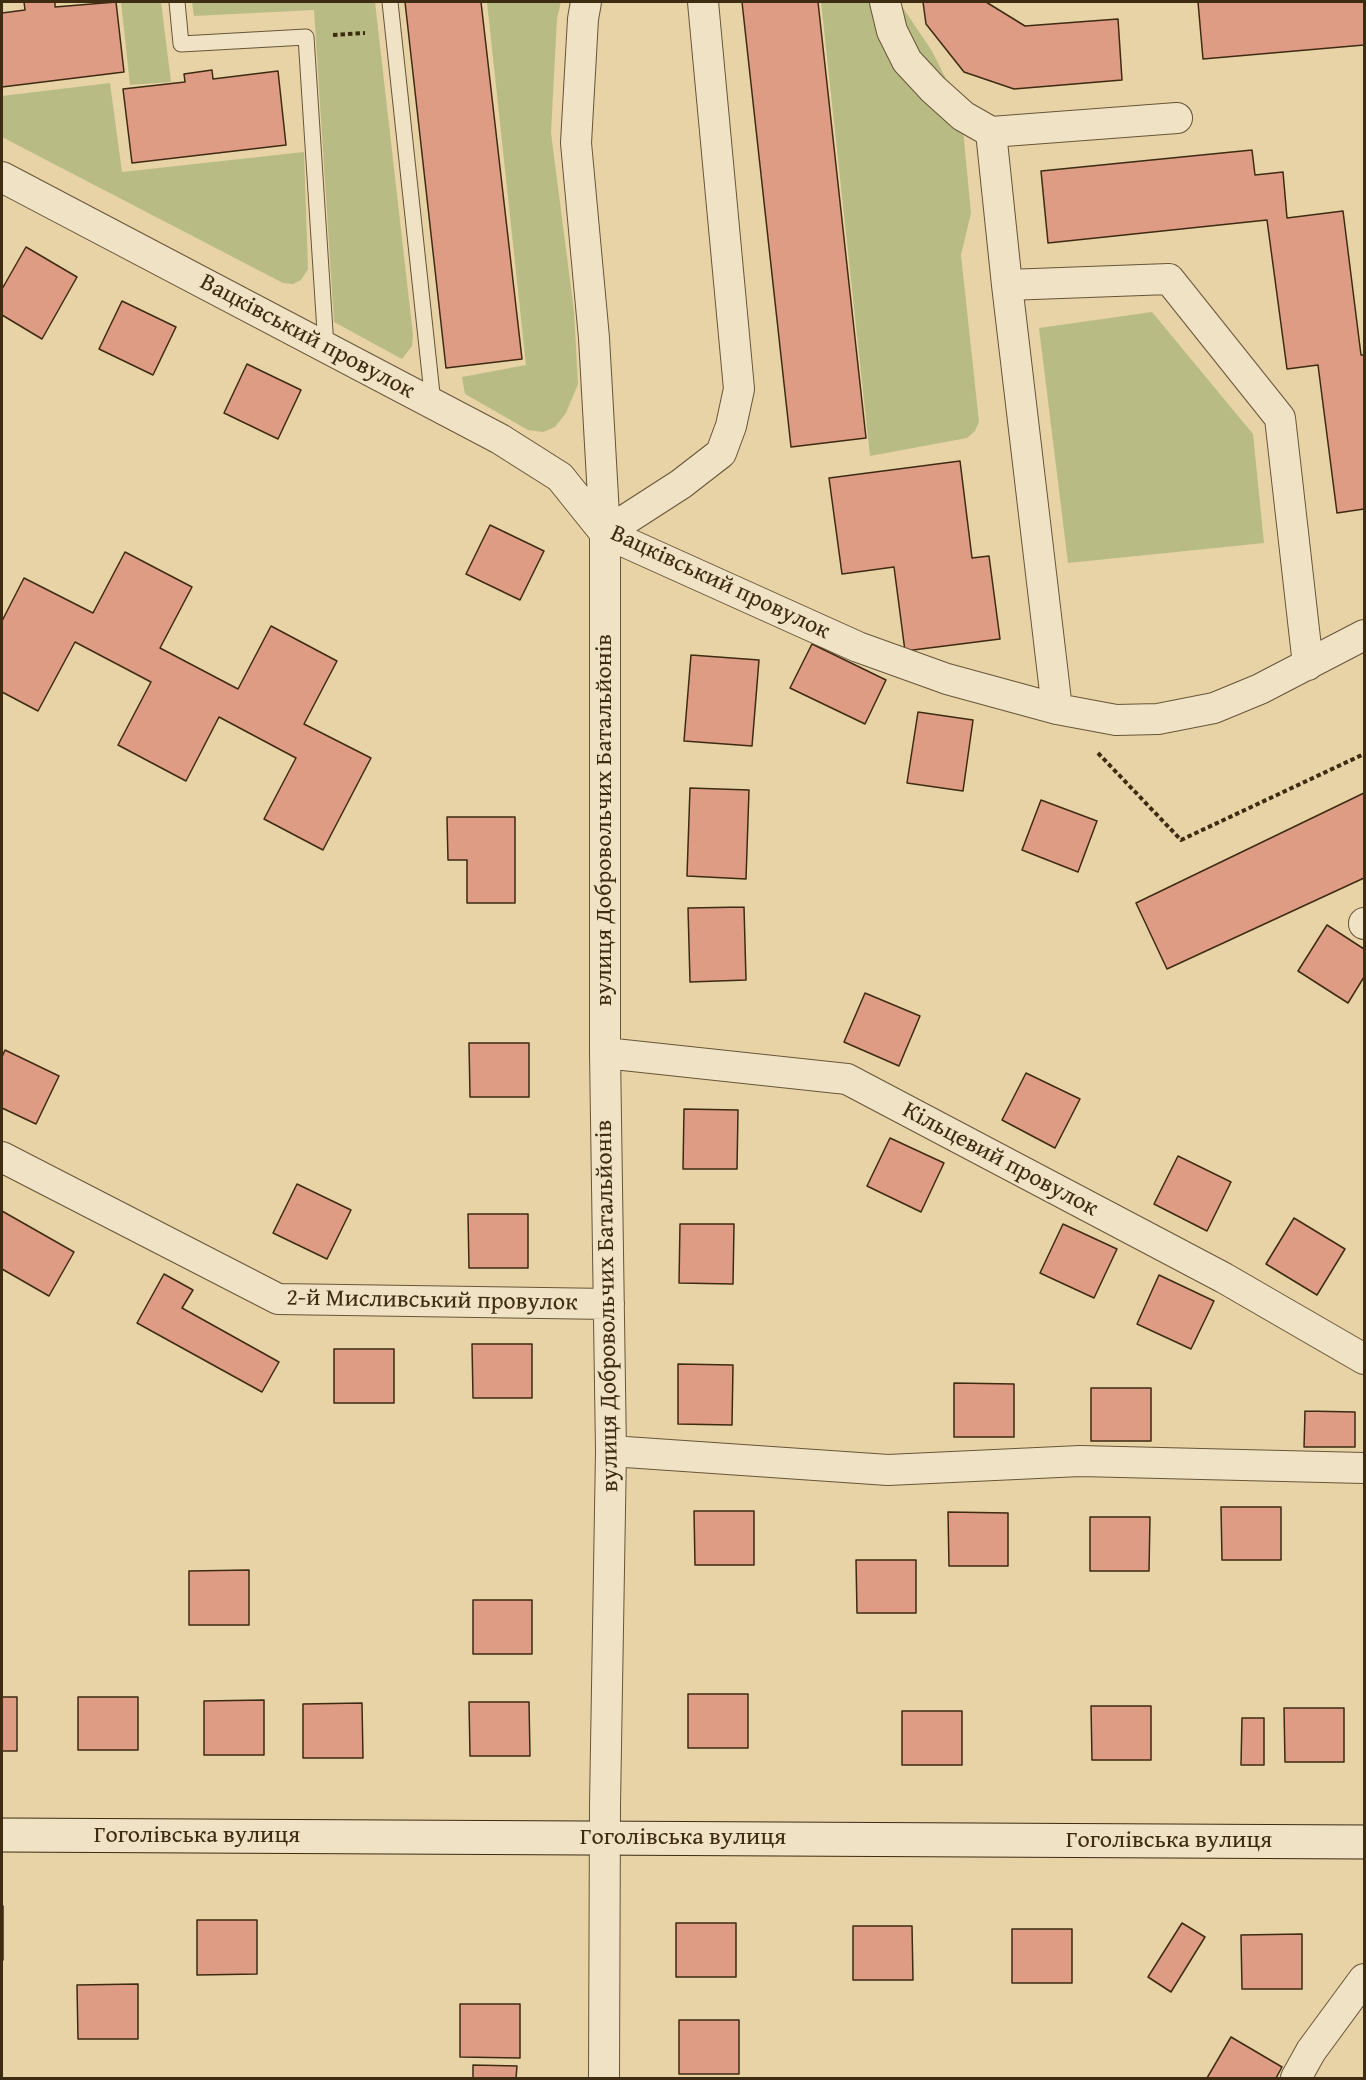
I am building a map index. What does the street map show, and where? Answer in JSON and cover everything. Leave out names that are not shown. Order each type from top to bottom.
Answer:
[{"type":"street","name":"вулиця Добровольчих Батальйонів","points":[[586,2],[576,143],[594,338],[605,533],[605,1053],[611,1451],[604,1838],[604,2079]]},
{"type":"street","points":[[605,533],[681,484],[721,453],[739,389],[703,2]]},
{"type":"street","points":[[885,2],[892,31],[907,61],[963,116],[991,132],[1177,118]]},
{"type":"street","points":[[991,132],[1057,709]]},
{"type":"street","name":"Вацківський провулок","points":[[2,177],[500,439],[560,477],[605,533],[858,647],[947,679],[1057,709],[1116,720],[1158,719],[1214,708],[1260,689],[1365,635]]},
{"type":"street","points":[[1007,285],[1169,279],[1273,409],[1280,418],[1308,665]]},
{"type":"street","name":"Кільцевий провулок","points":[[605,1053],[847,1079],[1224,1278],[1365,1359]]},
{"type":"street","name":"2-й Мисливський провулок","points":[[2,1157],[278,1299],[609,1304]]},
{"type":"street","points":[[611,1451],[888,1470],[1080,1461],[1365,1468]]},
{"type":"street","name":"Гоголівська вулиця","points":[[2,1835],[1365,1842]]},
{"type":"street","points":[[1296,2079],[1311,2051],[1365,1979]]},
{"type":"lane","points":[[177,2],[182,44],[306,37],[326,347]]},
{"type":"lane","points":[[390,2],[433,403]]},
{"type":"path","points":[[306,37],[394,31]]},
{"type":"path","points":[[1096,750],[1181,840],[1365,754]]},
{"type":"green space","points":[[121,2],[161,2],[171,82],[130,85]]},
{"type":"green space","points":[[192,2],[375,2],[413,335],[412,346],[402,359],[334,322],[314,10],[194,16]]},
{"type":"green space","points":[[487,2],[561,2],[557,18],[551,133],[574,311],[578,384],[566,413],[555,427],[543,432],[528,430],[465,394],[462,377],[526,365]]},
{"type":"green space","points":[[821,2],[899,2],[932,51],[961,109],[971,213],[961,255],[979,422],[975,431],[967,438],[870,456]]},
{"type":"green space","points":[[110,83],[122,172],[304,152],[308,269],[301,280],[293,284],[283,283],[2,137],[2,96]]},
{"type":"green space","points":[[1152,312],[1253,434],[1264,543],[1068,563],[1039,328]]},
{"type":"building","points":[[24,2],[55,2],[55,7],[116,2],[124,72],[2,87],[2,13],[25,10]]},
{"type":"building","points":[[405,2],[481,2],[522,359],[446,368]]},
{"type":"building","points":[[742,2],[818,2],[866,438],[791,447]]},
{"type":"building","points":[[923,2],[986,2],[1025,26],[1118,19],[1122,80],[1014,89],[964,72],[926,24]]},
{"type":"building","points":[[1198,2],[1364,2],[1364,45],[1203,59]]},
{"type":"building","points":[[212,70],[213,79],[278,71],[286,145],[132,163],[123,89],[185,82],[184,74]]},
{"type":"building","points":[[1252,150],[1255,175],[1283,172],[1287,218],[1343,211],[1361,355],[1364,355],[1364,509],[1337,513],[1318,365],[1287,369],[1267,220],[1048,243],[1041,171]]},
{"type":"building","points":[[26,247],[77,277],[42,339],[2,315],[2,289]]},
{"type":"building","points":[[122,301],[176,327],[153,375],[99,349]]},
{"type":"building","points":[[247,364],[301,390],[278,439],[224,413]]},
{"type":"building","points":[[960,461],[972,558],[989,556],[1000,639],[905,651],[894,567],[842,574],[829,478]]},
{"type":"building","points":[[490,525],[544,551],[520,600],[466,574]]},
{"type":"building","points":[[125,552],[192,587],[160,648],[238,689],[271,626],[337,661],[304,724],[371,758],[323,850],[264,819],[296,758],[219,717],[186,781],[118,745],[151,682],[75,642],[38,711],[2,692],[2,621],[24,578],[93,613]]},
{"type":"building","points":[[812,644],[886,680],[865,724],[790,688]]},
{"type":"building","points":[[691,655],[759,660],[752,746],[684,741]]},
{"type":"building","points":[[918,712],[973,720],[963,791],[907,783]]},
{"type":"building","points":[[690,788],[749,790],[746,879],[687,876]]},
{"type":"building","points":[[1364,793],[1364,878],[1167,969],[1136,903]]},
{"type":"building","points":[[1041,800],[1097,821],[1078,872],[1022,850]]},
{"type":"building","points":[[447,817],[515,817],[515,903],[467,903],[467,860],[448,860]]},
{"type":"building","points":[[744,907],[746,980],[690,982],[688,908]]},
{"type":"building","points":[[1327,925],[1364,949],[1364,977],[1348,1003],[1298,971]]},
{"type":"building","points":[[865,993],[920,1016],[899,1066],[844,1042]]},
{"type":"building","points":[[469,1043],[529,1043],[529,1097],[470,1097]]},
{"type":"building","points":[[5,1050],[59,1076],[36,1124],[2,1108],[2,1057]]},
{"type":"building","points":[[1026,1073],[1080,1099],[1055,1148],[1002,1120]]},
{"type":"building","points":[[684,1109],[738,1110],[737,1169],[683,1169]]},
{"type":"building","points":[[890,1138],[944,1163],[921,1212],[867,1186]]},
{"type":"building","points":[[1178,1156],[1231,1182],[1207,1231],[1154,1204]]},
{"type":"building","points":[[297,1184],[351,1210],[327,1259],[273,1233]]},
{"type":"building","points":[[2,1211],[74,1252],[49,1296],[2,1269]]},
{"type":"building","points":[[468,1214],[528,1214],[528,1268],[469,1268]]},
{"type":"building","points":[[1294,1218],[1345,1249],[1317,1295],[1266,1264]]},
{"type":"building","points":[[680,1224],[734,1224],[733,1284],[679,1283]]},
{"type":"building","points":[[1063,1224],[1117,1249],[1094,1298],[1040,1273]]},
{"type":"building","points":[[164,1274],[193,1290],[182,1308],[279,1362],[262,1392],[137,1323]]},
{"type":"building","points":[[1159,1275],[1214,1301],[1191,1349],[1137,1324]]},
{"type":"building","points":[[472,1344],[532,1344],[532,1398],[473,1398]]},
{"type":"building","points":[[334,1349],[394,1349],[394,1403],[334,1403]]},
{"type":"building","points":[[678,1364],[733,1365],[732,1425],[678,1424]]},
{"type":"building","points":[[954,1383],[1014,1384],[1014,1437],[954,1437]]},
{"type":"building","points":[[1091,1388],[1151,1388],[1151,1441],[1091,1441]]},
{"type":"building","points":[[1305,1411],[1355,1412],[1355,1447],[1304,1447]]},
{"type":"building","points":[[1221,1507],[1281,1507],[1281,1560],[1222,1560]]},
{"type":"building","points":[[694,1511],[754,1511],[754,1565],[695,1565]]},
{"type":"building","points":[[948,1512],[1008,1513],[1008,1566],[949,1566]]},
{"type":"building","points":[[1090,1517],[1150,1517],[1149,1571],[1090,1571]]},
{"type":"building","points":[[856,1560],[916,1560],[916,1613],[857,1613]]},
{"type":"building","points":[[249,1570],[249,1625],[189,1625],[189,1571]]},
{"type":"building","points":[[473,1600],[532,1600],[532,1654],[473,1654]]},
{"type":"building","points":[[688,1694],[748,1694],[748,1748],[688,1748]]},
{"type":"building","points":[[2,1697],[17,1697],[17,1751],[2,1751]]},
{"type":"building","points":[[78,1697],[138,1697],[138,1750],[78,1750]]},
{"type":"building","points":[[264,1700],[264,1755],[204,1755],[204,1701]]},
{"type":"building","points":[[469,1702],[529,1702],[530,1756],[470,1756]]},
{"type":"building","points":[[362,1703],[363,1758],[303,1758],[303,1704]]},
{"type":"building","points":[[1091,1706],[1151,1706],[1151,1760],[1092,1760]]},
{"type":"building","points":[[1284,1708],[1344,1708],[1344,1762],[1285,1762]]},
{"type":"building","points":[[902,1711],[962,1711],[962,1765],[902,1765]]},
{"type":"building","points":[[1242,1718],[1264,1718],[1264,1765],[1241,1765]]},
{"type":"building","points":[[3,1906],[3,1960],[2,1960]]},
{"type":"building","points":[[197,1920],[257,1920],[257,1974],[197,1975]]},
{"type":"building","points":[[676,1923],[736,1923],[736,1977],[676,1977]]},
{"type":"building","points":[[1182,1923],[1205,1937],[1171,1992],[1148,1977]]},
{"type":"building","points":[[853,1926],[912,1926],[913,1980],[853,1980]]},
{"type":"building","points":[[1012,1929],[1072,1929],[1072,1983],[1012,1983]]},
{"type":"building","points":[[1302,1934],[1302,1989],[1242,1989],[1241,1935]]},
{"type":"building","points":[[138,1984],[138,2039],[78,2039],[77,1985]]},
{"type":"building","points":[[460,2004],[520,2004],[520,2058],[460,2057]]},
{"type":"building","points":[[679,2020],[739,2020],[739,2074],[679,2074]]},
{"type":"building","points":[[1231,2037],[1282,2067],[1276,2078],[1207,2078]]},
{"type":"building","points":[[473,2065],[517,2066],[516,2078],[473,2078]]}]
